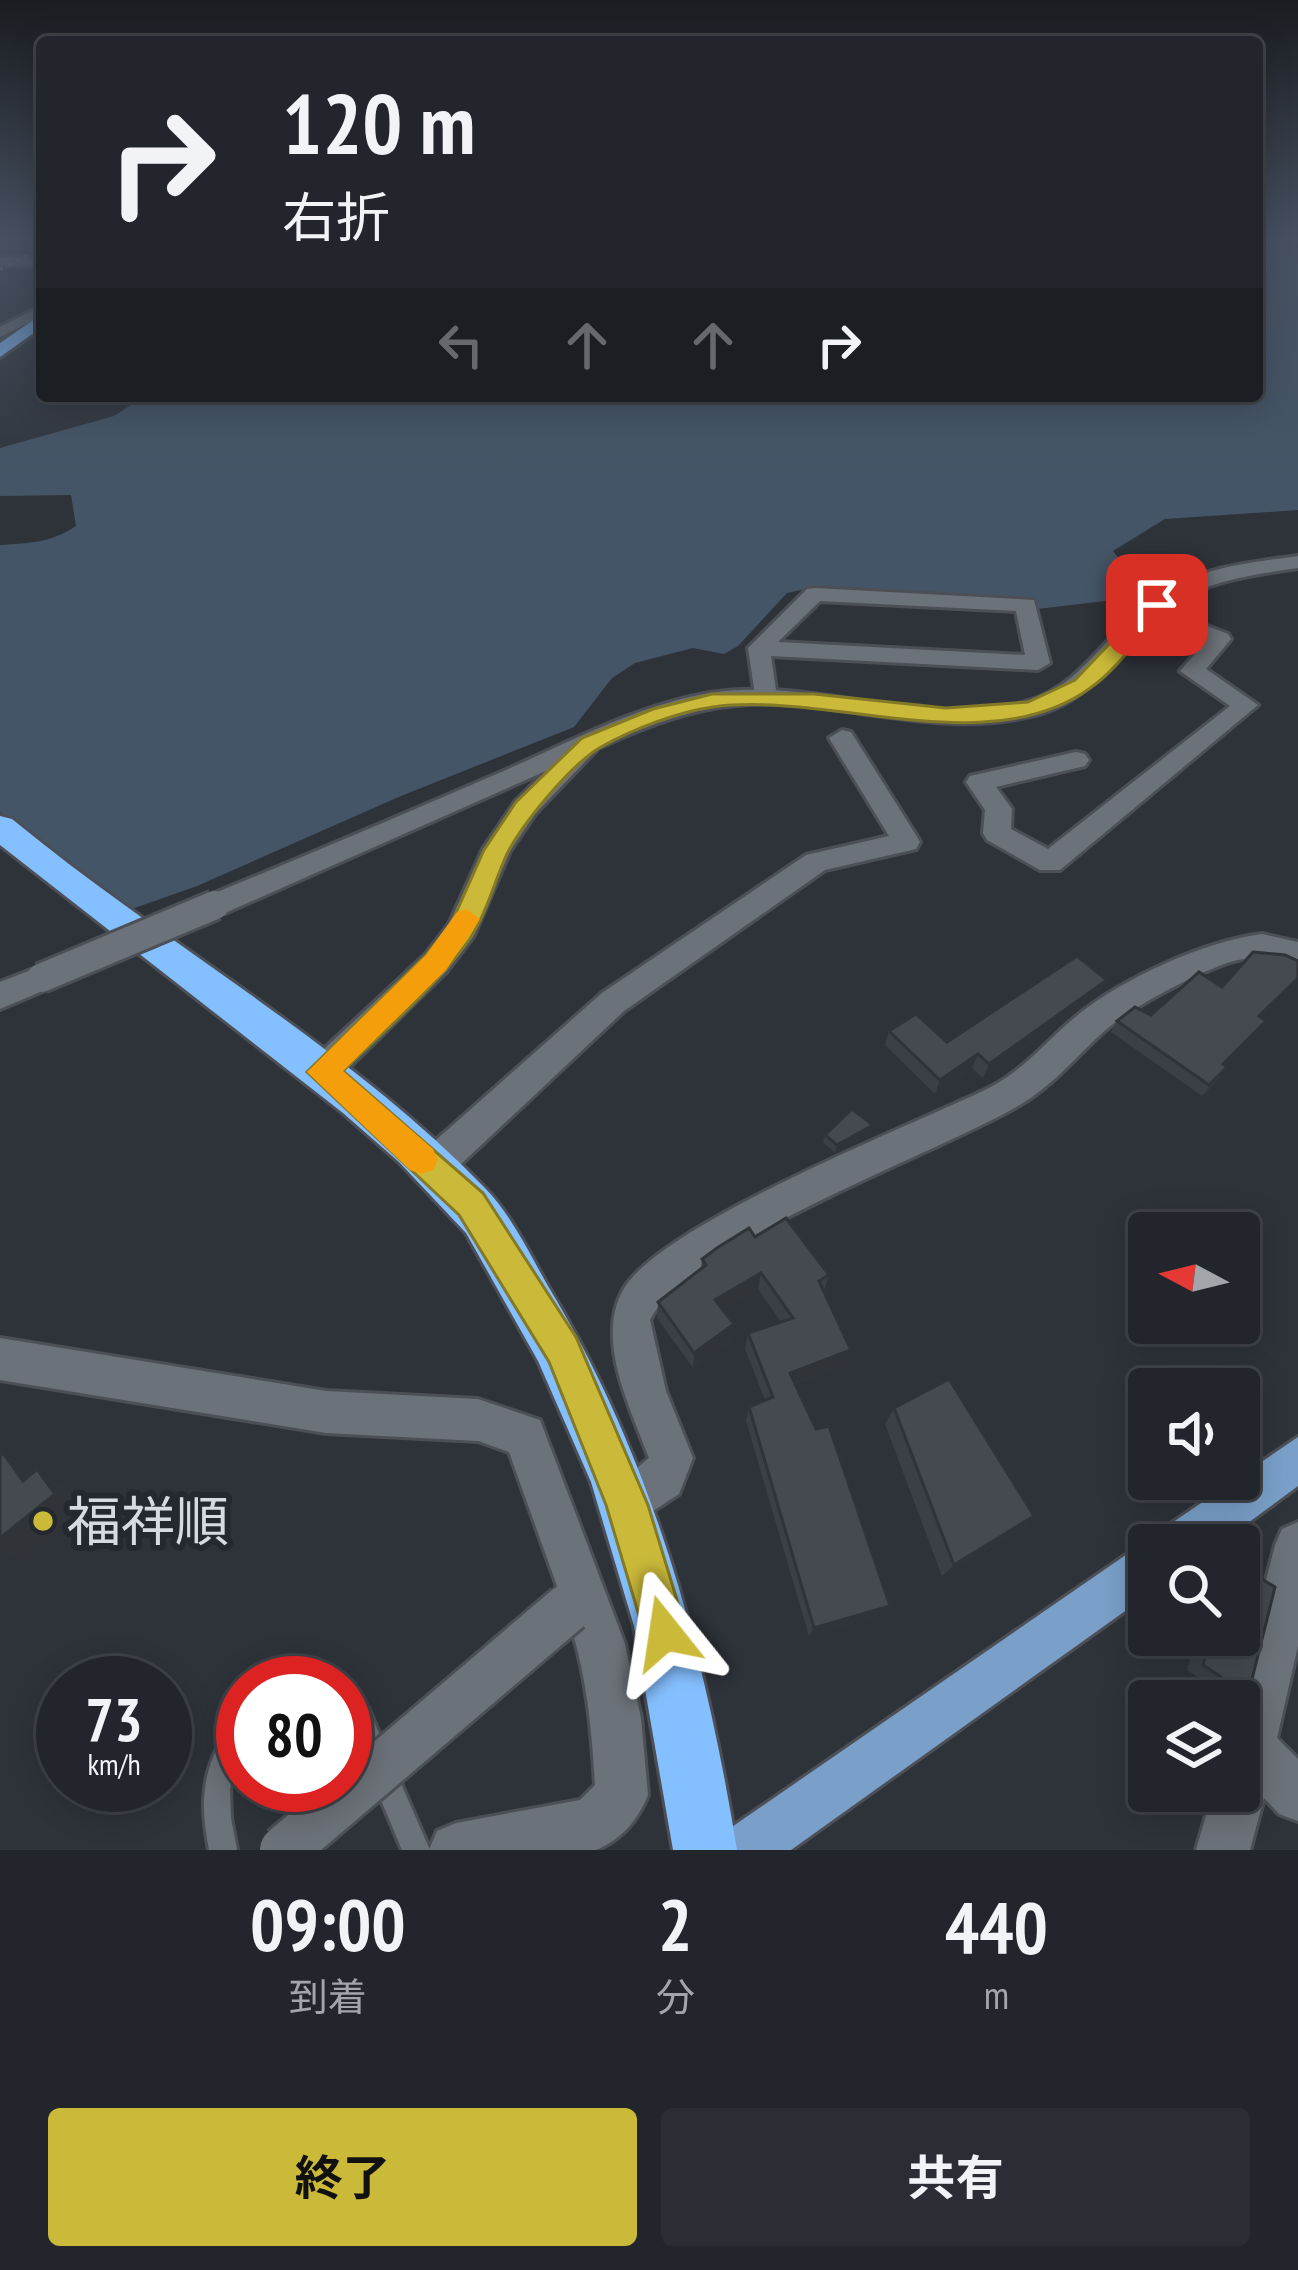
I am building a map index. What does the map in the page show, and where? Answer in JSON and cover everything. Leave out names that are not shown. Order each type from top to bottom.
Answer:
[{"type":"highway","points":[[0,352],[32,323]]},
{"type":"highway","points":[[0,827],[322,1072],[471,1204],[563,1350],[627,1505],[688,1719],[705,1850]]},
{"type":"main road","points":[[1213,1524],[1294,1474]]},
{"type":"main road","points":[[745,1850],[1128,1581]]},
{"type":"street","points":[[0,996],[678,709],[712,700],[765,697],[946,715],[992,715],[1034,708],[1083,684],[1151,611],[1183,589],[1214,576],[1298,562]]},
{"type":"street","points":[[814,594],[1026,605],[1038,663],[759,648],[814,594]]},
{"type":"street","points":[[1076,760],[980,782],[999,809],[998,832],[1050,863],[1246,705],[1192,671],[1220,639],[1151,611]]},
{"type":"street","points":[[759,648],[765,697]]},
{"type":"street","points":[[431,1168],[613,1002],[779,887],[816,862],[906,842],[842,738]]},
{"type":"street","points":[[322,1072],[436,963],[462,929],[496,850],[525,808],[590,743]]},
{"type":"street","points":[[627,1505],[663,1478],[671,1458],[644,1391],[630,1320],[638,1300],[691,1253],[878,1153],[1002,1098],[1042,1073],[1092,1022],[1187,967],[1227,950],[1262,946],[1298,954]]},
{"type":"street","points":[[0,1359],[326,1412],[478,1420],[525,1435],[576,1601],[616,1702],[622,1795],[594,1824],[456,1850]]},
{"type":"street","points":[[1260,1702],[1298,1545]]},
{"type":"street","points":[[284,1850],[576,1601]]},
{"type":"street","points":[[1260,1782],[1298,1795]]},
{"type":"street","points":[[1223,1850],[1233,1812]]},
{"type":"lane","points":[[372,1747],[416,1850]]},
{"type":"lane","points":[[216,1794],[214,1814],[224,1850]]},
{"type":"shaded area","points":[[1263,323],[1298,323],[1298,510],[1165,519],[1113,551],[1127,569],[1117,574],[1133,584],[1122,599],[1029,610],[852,596],[811,588],[787,593],[738,646],[724,654],[693,648],[635,663],[612,678],[574,727],[401,796],[197,886],[129,910],[0,812],[0,545],[49,539],[76,526],[71,495],[0,496],[0,448],[114,416],[136,402],[1263,402]]},
{"type":"building","points":[[1253,952],[1298,961],[1298,978],[1259,1016],[1266,1021],[1209,1085],[1117,1021],[1135,1007],[1151,1015],[1199,972],[1222,987]]},
{"type":"building","points":[[1077,956],[1107,980],[989,1064],[978,1054],[940,1080],[889,1031],[916,1014],[947,1042]]},
{"type":"building","points":[[852,1109],[873,1125],[837,1145],[825,1135]]},
{"type":"building","points":[[786,1218],[829,1275],[819,1281],[851,1350],[790,1373],[816,1429],[829,1426],[890,1606],[814,1628],[749,1407],[773,1397],[748,1333],[793,1318],[761,1273],[715,1300],[734,1324],[694,1353],[658,1302],[706,1265],[702,1259],[717,1248],[749,1228],[755,1237]]},
{"type":"building","points":[[949,1379],[1034,1516],[954,1565],[894,1408]]},
{"type":"building","points":[[3,1453],[23,1481],[37,1469],[55,1494],[0,1538],[0,1456]]},
{"type":"building","points":[[1260,1578],[1275,1587],[1260,1647]]},
{"type":"building","points":[[1205,1656],[1258,1656],[1252,1680],[1226,1680],[1203,1665]]},
{"type":"slow traffic","points":[[421,1160],[322,1072],[436,963],[466,919]]},
{"type":"place","name":"福祥順","points":[[43,1521]]},
{"type":"route","points":[[665,1633],[627,1505],[563,1350],[471,1204],[322,1072],[436,963],[462,929],[496,850],[525,808],[590,743],[661,714],[712,700],[814,700],[946,715],[992,715],[1034,708],[1083,684],[1157,605]]}]
